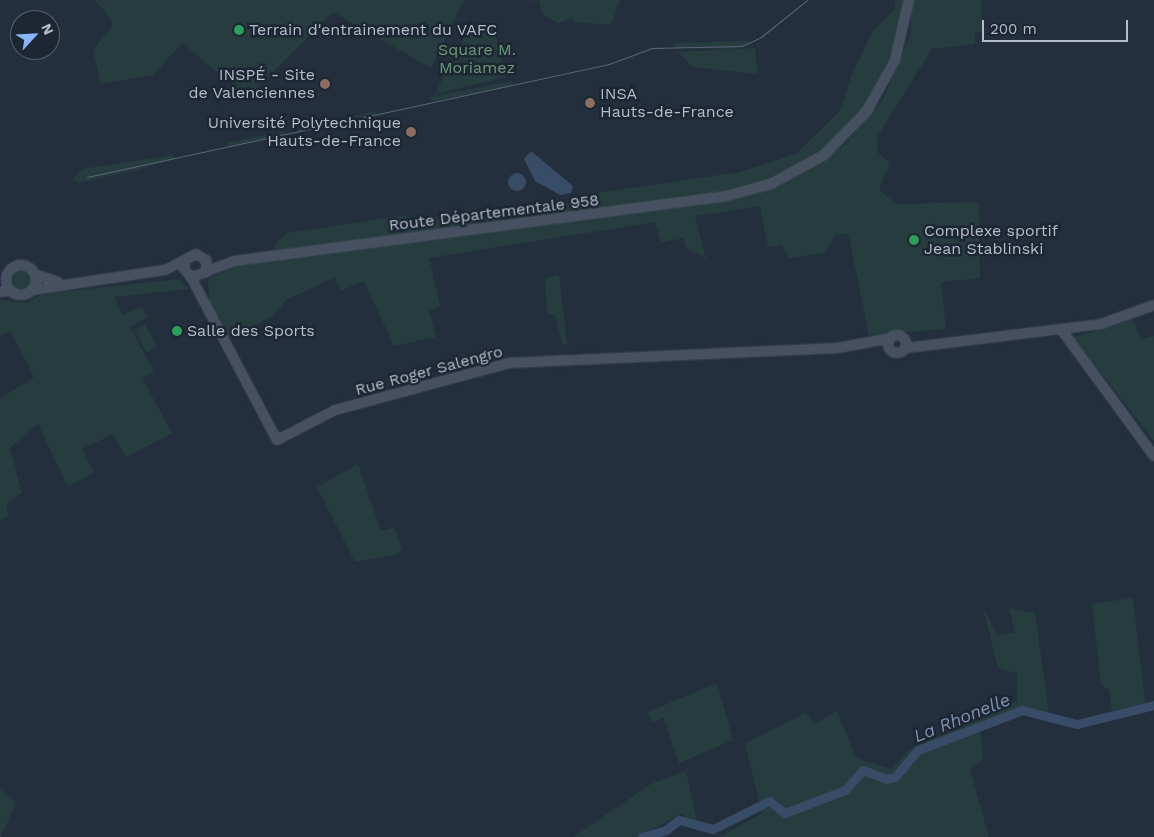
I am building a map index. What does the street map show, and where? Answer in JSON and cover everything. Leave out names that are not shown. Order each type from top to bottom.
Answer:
[{"type":"street","name":"Route Départementale 958","points":[[185,261],[196,254],[205,258],[234,261],[757,190],[816,161],[861,120],[895,60],[909,0]]},
{"type":"street","points":[[203,300],[206,273],[205,258]]},
{"type":"street","points":[[0,292],[10,291],[21,295],[32,290],[65,283],[165,270],[185,261],[189,276],[203,300]]},
{"type":"street","name":"Route Départementale 958","points":[[189,276],[206,273],[234,261]]},
{"type":"street","points":[[10,291],[3,281],[18,265],[35,274],[65,283]]},
{"type":"street","points":[[165,270],[189,276]]},
{"type":"street","points":[[32,290],[35,274]]},
{"type":"street","name":"Rue Roger Salengro","points":[[203,300],[277,440],[335,410],[501,365],[549,358],[860,347]]},
{"type":"street","points":[[860,347],[890,349],[897,354],[906,348],[941,341],[1061,329],[1108,322],[1154,305]]},
{"type":"street","points":[[1061,329],[1154,456]]},
{"type":"street","points":[[860,347],[902,336],[941,341]]},
{"type":"street","points":[[902,336],[906,348]]},
{"type":"street","points":[[890,349],[891,338]]},
{"type":"green space","points":[[95,0],[464,0],[431,68],[333,12],[251,94],[244,94],[182,43],[153,75],[101,84],[93,50],[112,27],[112,20]]},
{"type":"green space","points":[[522,0],[620,0],[611,25],[574,22],[572,18],[558,23],[542,14],[539,1]]},
{"type":"green space","points":[[895,0],[906,0],[894,47],[863,111],[817,156],[767,183],[720,194],[275,250],[274,245],[287,233],[400,216],[443,219],[568,203],[597,193],[740,172],[796,154],[840,111],[852,74],[874,29],[895,9]]},
{"type":"green space","points":[[912,0],[981,0],[982,32],[975,33],[975,44],[932,49],[877,137],[878,153],[890,162],[879,190],[897,204],[979,202],[980,278],[941,282],[946,329],[869,335],[848,233],[835,236],[823,253],[789,258],[782,245],[768,247],[760,206],[695,216],[706,259],[686,248],[683,238],[661,243],[655,222],[429,258],[440,306],[429,311],[436,337],[394,346],[364,281],[341,291],[335,278],[287,299],[273,316],[229,338],[209,301],[208,279],[235,266],[727,201],[777,187],[843,146],[884,97],[910,36]]},
{"type":"green space","name":"Square M. Moriamez","points":[[492,21],[506,77],[435,94],[468,28]]},
{"type":"green space","points":[[748,41],[751,44],[733,49],[674,48],[674,43]]},
{"type":"green space","points":[[755,48],[758,74],[692,67],[678,52]]},
{"type":"green space","points":[[512,81],[513,86],[431,102],[431,97]]},
{"type":"green space","points":[[375,111],[376,116],[300,132],[299,128]]},
{"type":"green space","points":[[284,131],[285,135],[228,148],[227,143]]},
{"type":"green space","points":[[173,155],[174,159],[132,171],[78,183],[73,179],[82,169]]},
{"type":"green space","points":[[17,269],[25,269],[32,276],[32,284],[25,291],[17,291],[10,284],[10,276]]},
{"type":"green space","points":[[559,275],[567,344],[562,344],[555,314],[547,314],[545,278]]},
{"type":"green space","points":[[179,279],[189,289],[114,297],[123,315],[142,306],[148,317],[130,327],[154,372],[142,378],[172,433],[126,457],[113,434],[82,449],[94,472],[68,487],[38,424],[10,448],[22,493],[7,503],[8,516],[0,520],[0,399],[34,377],[10,330],[0,336],[0,300],[26,303],[42,294]]},
{"type":"green space","points":[[1133,320],[1142,339],[1154,336],[1154,441],[1073,337]]},
{"type":"green space","points":[[145,324],[157,347],[147,353],[134,330]]},
{"type":"green space","points":[[358,464],[381,531],[394,527],[402,550],[394,555],[355,562],[317,487]]},
{"type":"green space","points":[[1133,598],[1145,703],[1112,711],[1109,690],[1101,685],[1092,604]]},
{"type":"green space","points":[[983,608],[998,635],[1015,633],[1009,608],[1035,613],[1050,720],[1020,714],[980,728],[983,760],[970,770],[989,837],[720,837],[762,813],[745,743],[805,713],[815,724],[837,711],[856,758],[891,769],[910,749],[1017,701],[1017,674],[998,667]]},
{"type":"green space","points":[[717,683],[733,740],[679,763],[664,718],[652,722],[648,712]]},
{"type":"green space","points":[[686,771],[699,829],[694,829],[683,813],[637,837],[573,837],[651,784]]},
{"type":"green space","points":[[0,789],[16,802],[1,837],[0,837]]},
{"type":"water","points":[[531,151],[573,186],[571,193],[560,195],[535,181],[524,159]]},
{"type":"water","points":[[513,173],[521,173],[526,178],[524,189],[513,191],[508,186],[508,178]]},
{"type":"waterway","name":"La Rhonelle","points":[[642,837],[666,830],[679,820],[713,829],[769,801],[785,813],[845,790],[863,770],[886,779],[895,777],[918,750],[1022,710],[1077,724],[1154,705]]},
{"type":"tram line","points":[[87,177],[609,64],[652,48],[742,46],[761,37],[807,0]]},
{"type":"place","name":"Terrain d'entrainement du VAFC","points":[[239,30]]},
{"type":"place","name":"INSPÉ - Site de Valenciennes","points":[[325,84]]},
{"type":"place","name":"INSA Hauts-de-France","points":[[590,103]]},
{"type":"place","name":"Université Polytechnique Hauts-de-France","points":[[411,132]]},
{"type":"place","name":"Complexe sportif Jean Stablinski","points":[[914,240]]},
{"type":"place","name":"Salle des Sports","points":[[177,331]]}]
